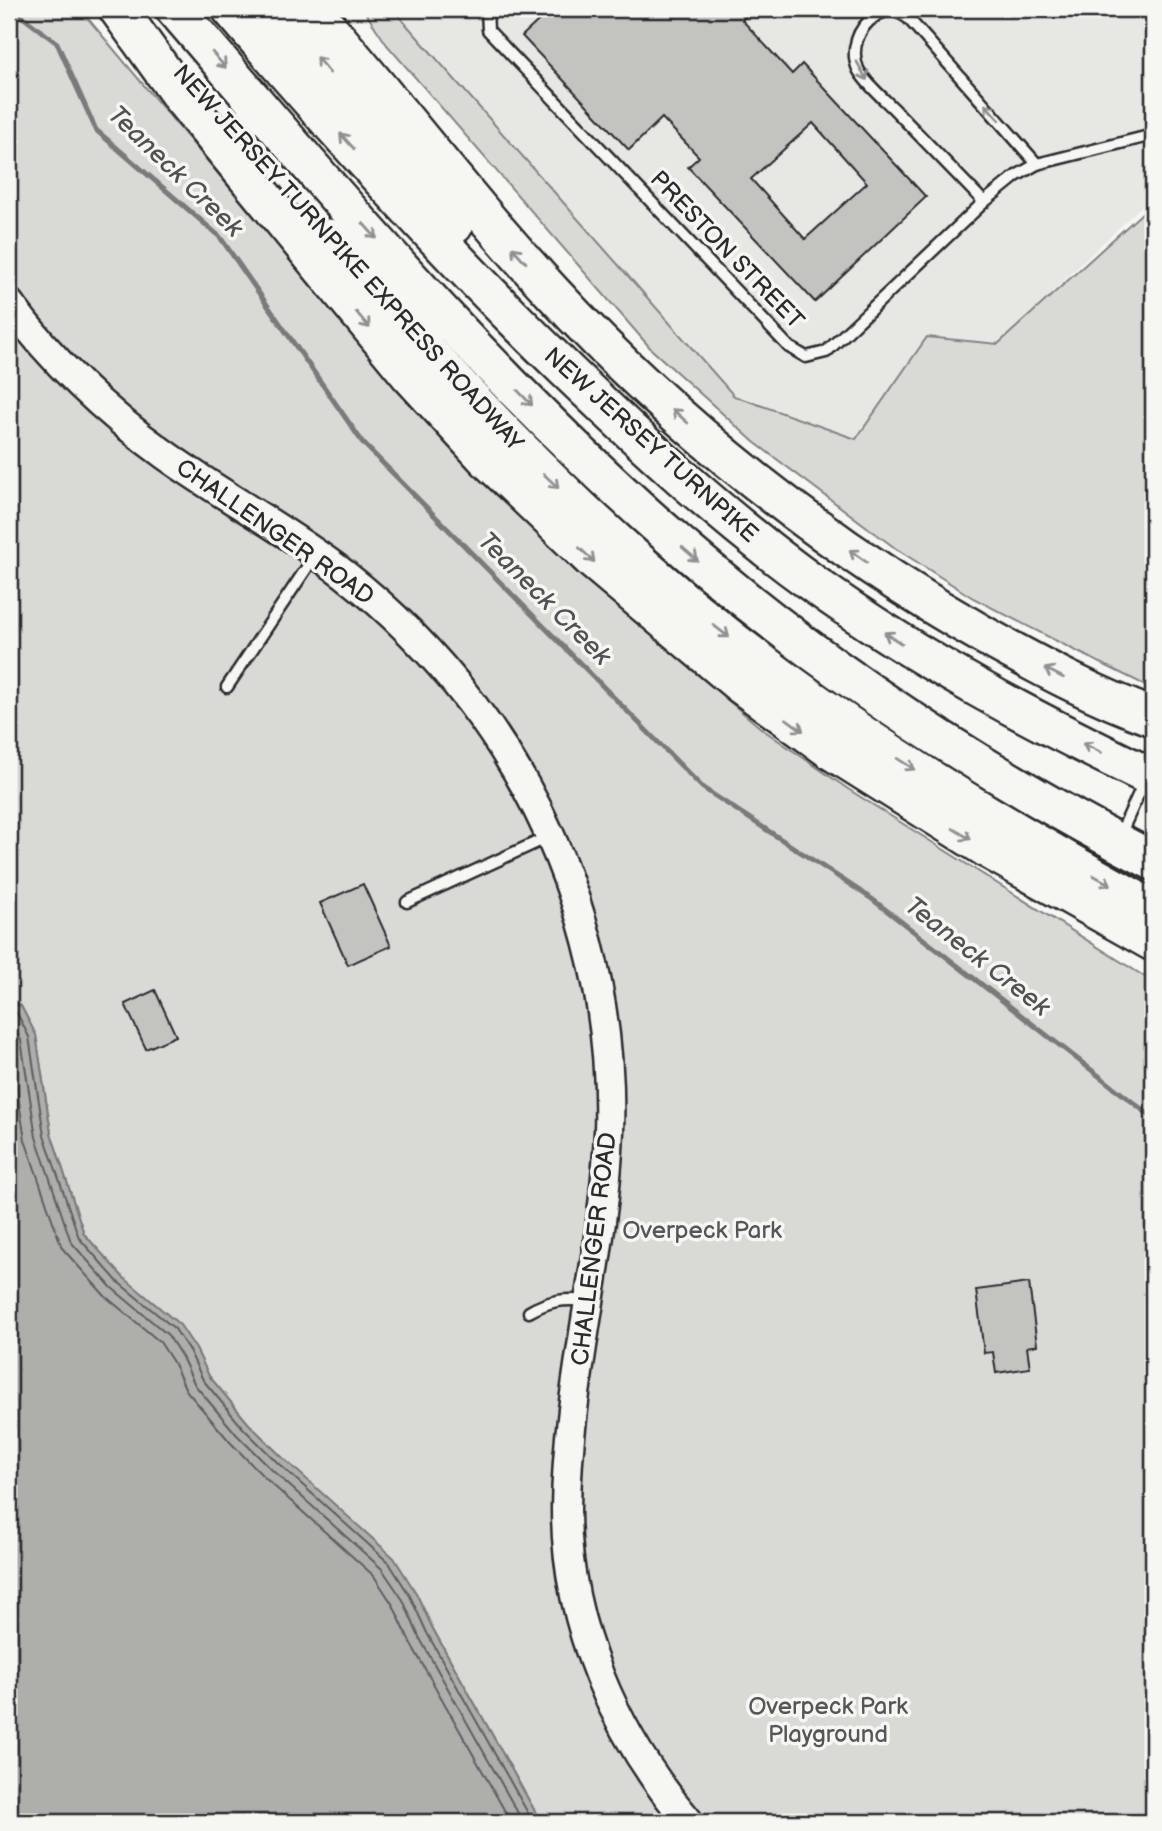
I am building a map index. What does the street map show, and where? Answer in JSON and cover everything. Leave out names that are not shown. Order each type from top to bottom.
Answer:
[{"type":"highway","points":[[175,9],[456,326],[571,444],[683,548],[802,644],[895,710],[1015,785],[1153,861]]},
{"type":"highway","name":"NEW JERSEY TURNPIKE","points":[[231,9],[391,190],[492,297],[703,497],[817,586],[912,650],[1045,724],[1150,777]]},
{"type":"highway","points":[[276,9],[510,290],[564,367]]},
{"type":"highway","points":[[312,9],[478,208],[552,292],[636,376],[702,436],[793,509],[893,580],[1003,645],[1115,703],[1153,728]]},
{"type":"highway","points":[[121,12],[182,98],[384,346],[468,439],[569,539],[681,636],[801,729],[926,812],[1153,942]]},
{"type":"highway","name":"NEW JERSEY TURNPIKE EXPRESS ROADWAY","points":[[121,12],[196,85],[459,387],[535,466],[625,551],[737,644],[859,733],[987,815],[1153,909]]},
{"type":"highway","points":[[1115,703],[1153,717]]},
{"type":"highway","points":[[1073,898],[1136,949],[1153,959]]},
{"type":"street","name":"CHALLENGER ROAD","points":[[9,303],[60,365],[134,431],[342,573],[419,641],[466,696],[495,736],[526,787],[550,836],[588,940],[604,1020],[609,1129],[606,1181],[569,1452],[566,1512],[569,1553],[577,1601],[591,1652],[625,1733],[649,1772],[688,1822]]},
{"type":"lane","name":"PRESTON STREET","points":[[487,9],[488,30],[789,347],[806,357],[826,352],[984,202],[1016,176],[1037,164],[1153,135]]},
{"type":"lane","points":[[984,202],[858,70],[855,50],[859,32],[869,20],[881,12],[895,10],[908,18],[1037,164]]},
{"type":"lane","points":[[227,687],[315,555]]},
{"type":"lane","points":[[1117,842],[1150,777]]},
{"type":"lane","points":[[407,902],[550,836]]},
{"type":"lane","points":[[529,1312],[547,1301],[572,1299],[590,1302]]},
{"type":"shaded area","points":[[393,9],[1151,9],[1153,195],[998,344],[927,337],[856,439],[734,396]]},
{"type":"green space","name":"Overpeck Park","points":[[9,9],[80,9],[375,361],[575,571],[762,729],[848,789],[1153,982],[1153,1822],[541,1822],[433,1629],[416,1593],[248,1423],[209,1376],[196,1349],[84,1234],[51,1133],[36,1035],[21,1006],[9,998]]},
{"type":"green space","points":[[363,9],[402,9],[397,14],[734,396],[856,439],[927,337],[998,344],[1153,203],[1153,689],[973,598],[895,548],[754,442],[652,350],[387,45]]},
{"type":"water","points":[[9,1003],[21,1006],[36,1035],[51,1133],[84,1234],[123,1277],[180,1325],[209,1376],[248,1423],[394,1558],[416,1593],[433,1629],[541,1822],[9,1822]]},
{"type":"building","points":[[551,9],[753,9],[742,20],[792,74],[802,64],[926,197],[815,302],[688,167],[699,157],[662,118],[629,150],[522,36]],"holes":[[[813,123],[867,183],[805,239],[751,179]]]},
{"type":"building","points":[[363,884],[391,946],[348,965],[320,903]]},
{"type":"building","points":[[155,990],[176,1036],[146,1049],[125,1004]]},
{"type":"building","points":[[1029,1283],[1037,1345],[1027,1347],[1030,1368],[996,1373],[993,1352],[984,1353],[976,1290]]},
{"type":"waterway","name":"Teaneck Creek","points":[[12,9],[57,43],[96,130],[220,237],[363,443],[703,788],[872,899],[1153,1118]]},
{"type":"park label","name":"Overpeck Park Playground","points":[[828,1720]]}]
